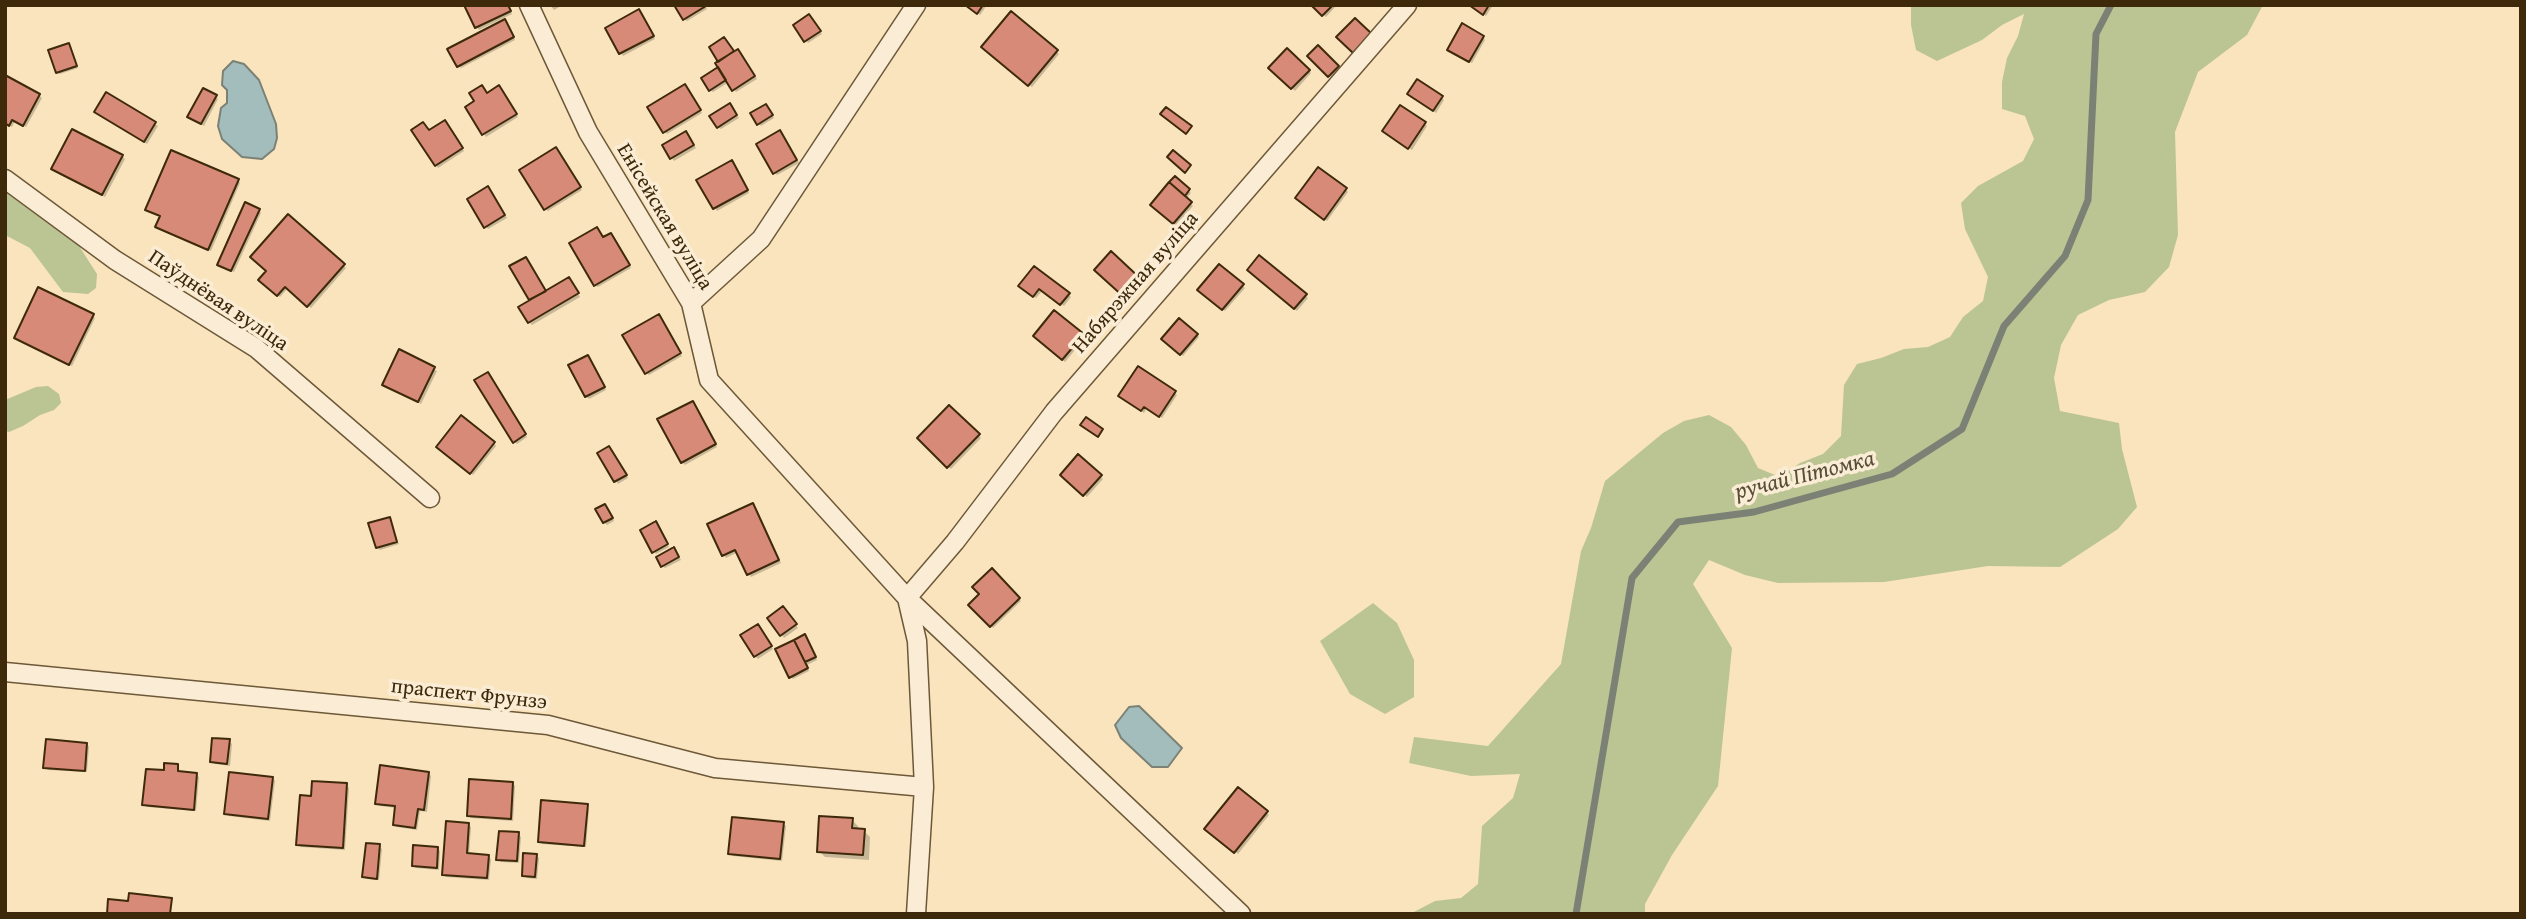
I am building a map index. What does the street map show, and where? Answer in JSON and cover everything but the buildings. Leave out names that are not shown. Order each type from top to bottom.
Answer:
[{"type":"street","name":"Енісейская вуліца","points":[[530,5],[588,132],[691,303],[709,380],[907,598],[1241,914]]},
{"type":"street","points":[[691,303],[761,239],[916,5]]},
{"type":"street","name":"Набярэжная вуліца","points":[[907,598],[955,542],[1054,412],[1407,5]]},
{"type":"street","name":"Паўднёвая вуліца","points":[[5,179],[114,260],[256,348],[430,498]]},
{"type":"street","points":[[907,598],[917,641],[924,787],[916,914]]},
{"type":"street","name":"праспект Фрунзэ","points":[[5,672],[548,725],[715,768],[924,787]]},
{"type":"green space","points":[[1911,5],[2263,5],[2247,35],[2198,72],[2175,132],[2178,235],[2169,267],[2145,292],[2109,300],[2078,315],[2061,345],[2054,378],[2060,411],[2119,423],[2122,449],[2137,507],[2118,529],[2060,567],[1988,566],[1884,582],[1778,583],[1745,575],[1709,560],[1693,584],[1732,648],[1718,786],[1672,855],[1645,904],[1645,914],[1410,914],[1435,901],[1461,898],[1478,884],[1482,826],[1513,798],[1520,774],[1471,776],[1409,763],[1414,737],[1488,746],[1561,664],[1581,551],[1605,481],[1663,433],[1684,421],[1709,415],[1731,427],[1746,445],[1758,468],[1780,477],[1800,463],[1823,454],[1841,436],[1844,385],[1857,364],[1904,349],[1928,347],[1950,337],[1963,317],[1983,301],[1988,277],[1965,229],[1961,203],[1978,186],[2023,161],[2034,139],[2025,116],[2002,109],[2002,82],[2007,58],[2018,36],[2024,14],[2002,25],[1982,40],[1937,61],[1916,50],[1911,25]]},
{"type":"green space","points":[[5,186],[74,238],[97,274],[96,288],[88,294],[63,292],[30,248],[5,235]]},
{"type":"green space","points":[[48,386],[59,394],[61,403],[54,410],[23,426],[5,431],[5,400],[36,387]]},
{"type":"green space","points":[[1373,603],[1397,623],[1414,660],[1414,697],[1385,714],[1350,694],[1320,641]]},
{"type":"water","points":[[233,61],[244,64],[259,80],[276,124],[277,138],[274,149],[262,159],[242,157],[222,139],[218,126],[221,108],[227,103],[227,90],[222,85],[223,71]]},
{"type":"water","points":[[1139,706],[1182,748],[1168,767],[1152,767],[1121,738],[1115,725],[1129,707]]},
{"type":"waterway","name":"ручай Пітомка","points":[[1576,914],[1632,578],[1678,522],[1754,512],[1892,474],[1962,429],[2004,326],[2065,256],[2088,200],[2096,34],[2111,5]]}]
